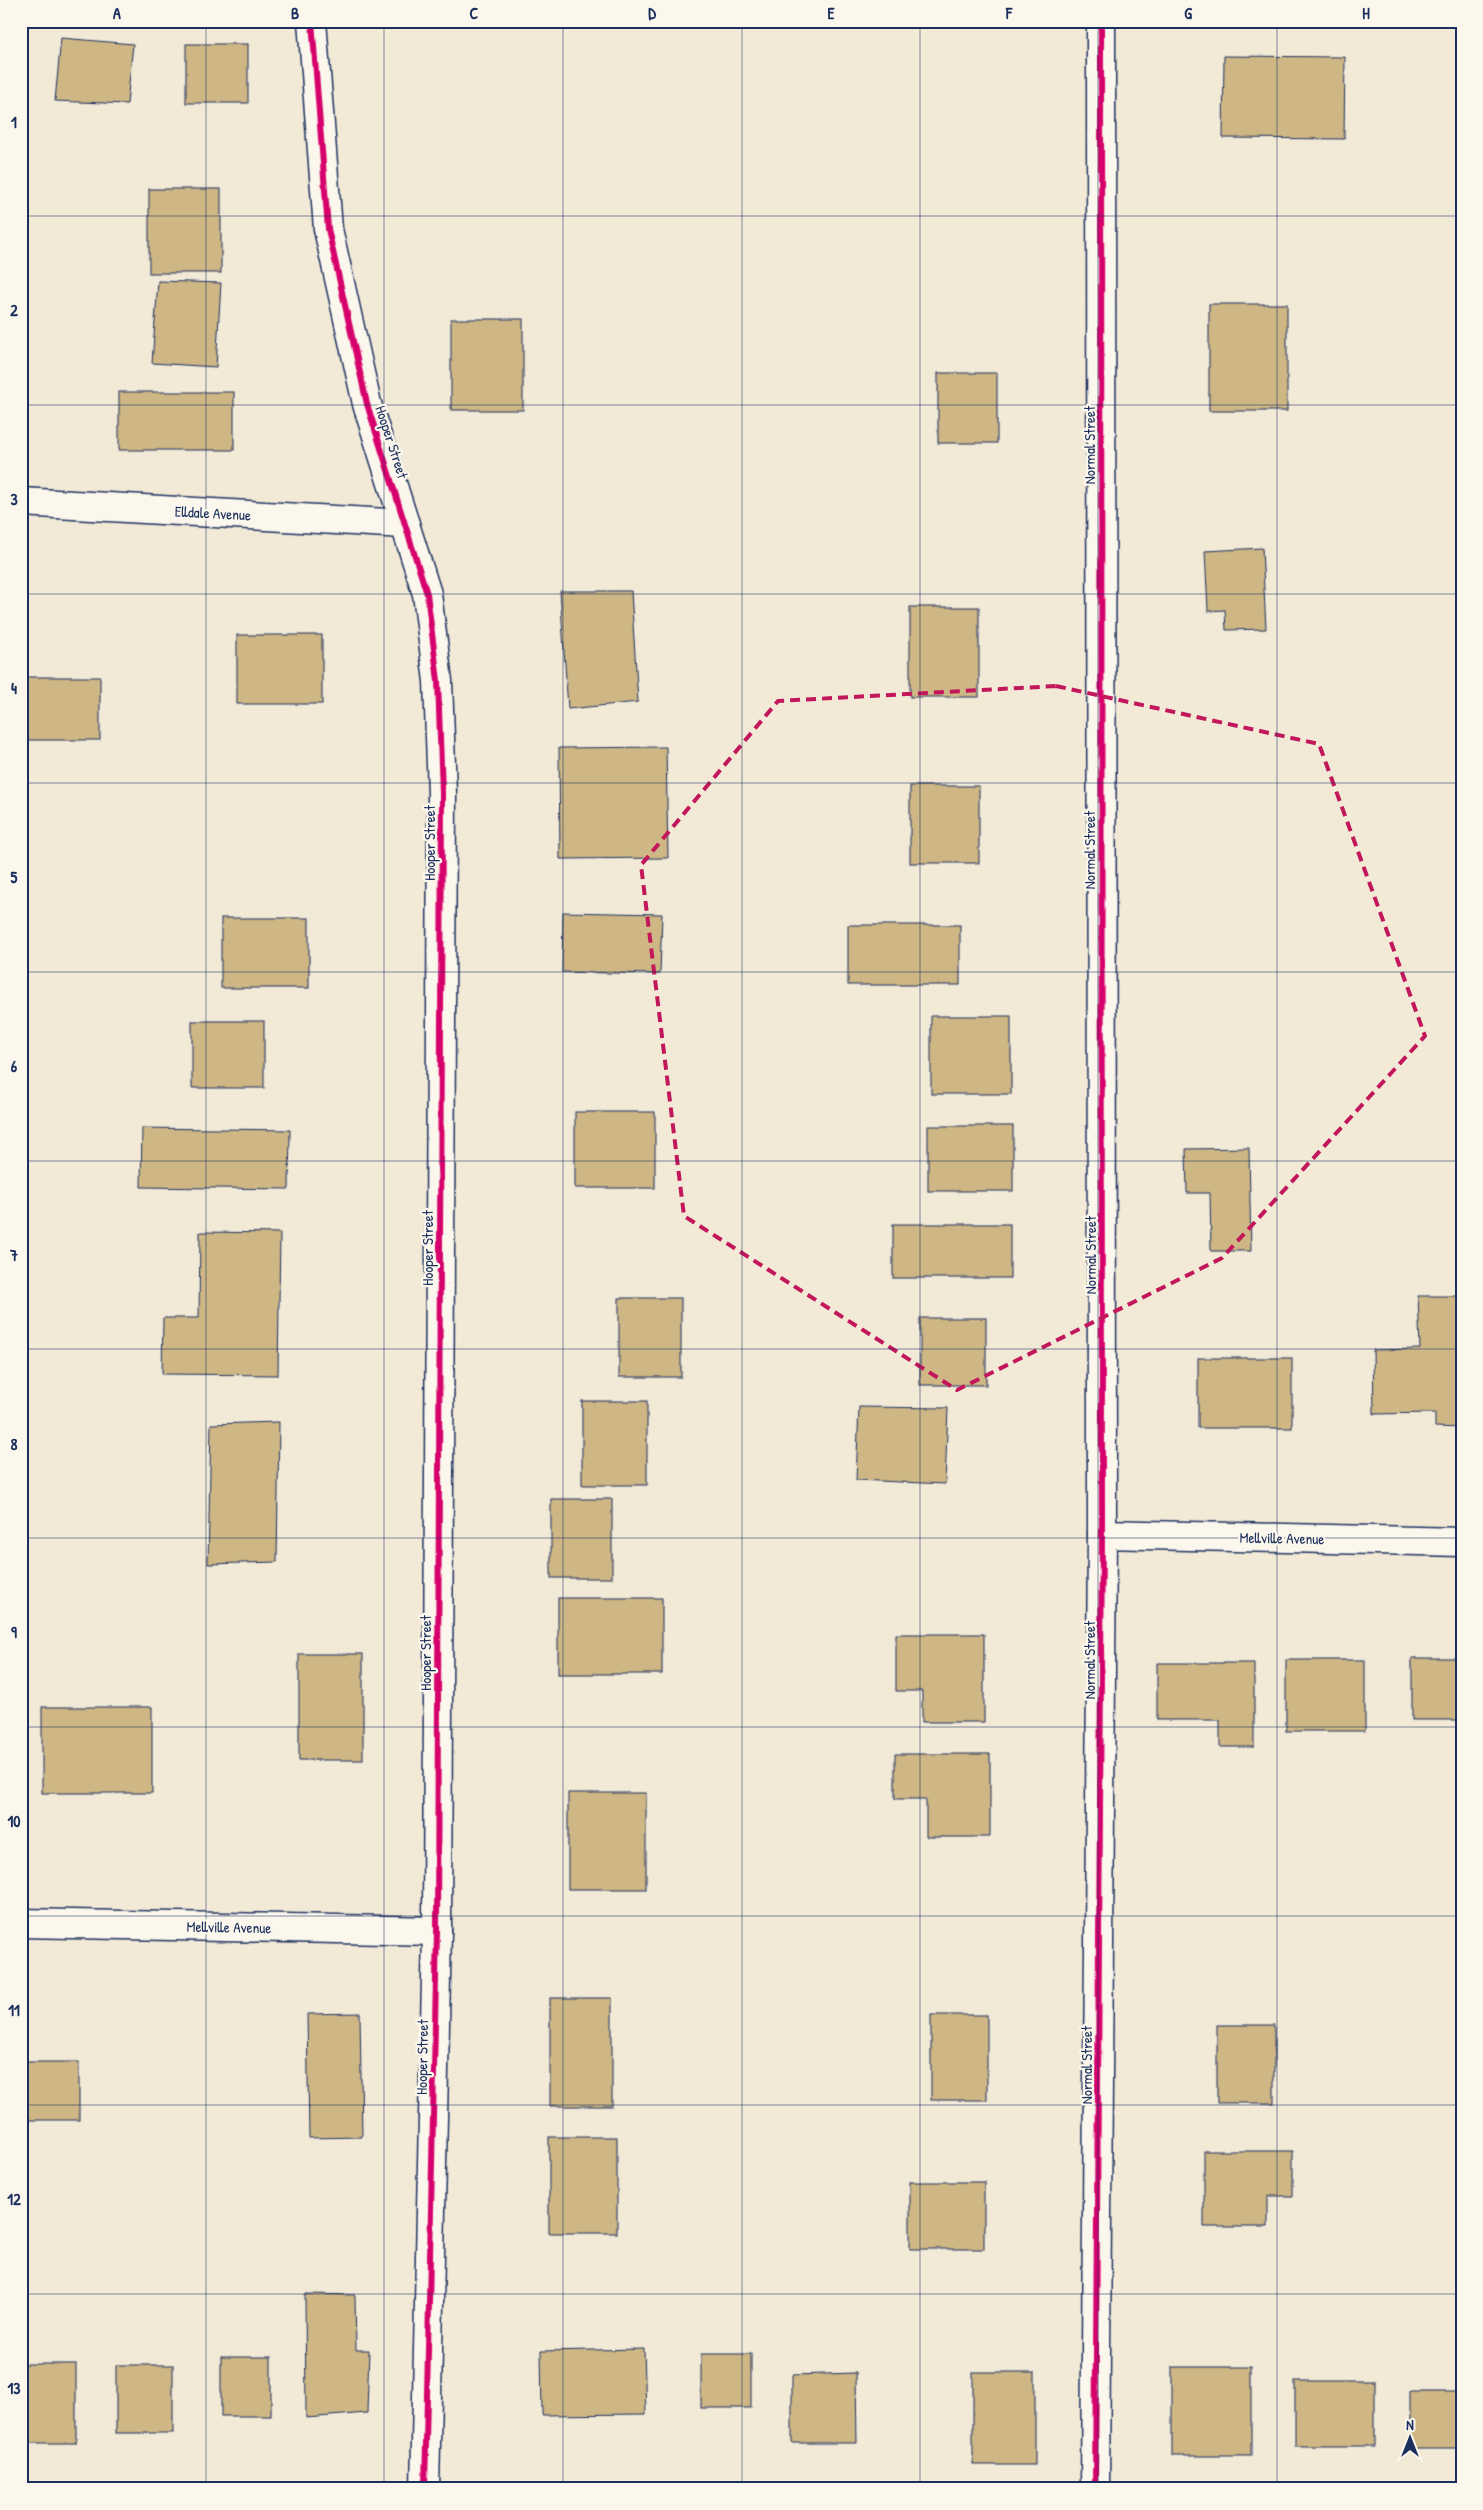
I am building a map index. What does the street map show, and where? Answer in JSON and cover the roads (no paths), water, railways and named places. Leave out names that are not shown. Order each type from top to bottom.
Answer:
[{"type":"street","name":"Hooper Street","points":[[312,21],[328,229],[367,404],[427,594],[438,681],[442,794],[437,1932],[425,2489]]},
{"type":"street","name":"Normal Street","points":[[1095,2489],[1102,1534],[1101,21]]},
{"type":"street","name":"Elldale Avenue","points":[[21,502],[405,524]]},
{"type":"street","name":"Mellville Avenue","points":[[1102,1534],[1462,1542]]},
{"type":"street","name":"Mellville Avenue","points":[[21,1923],[437,1932]]}]
